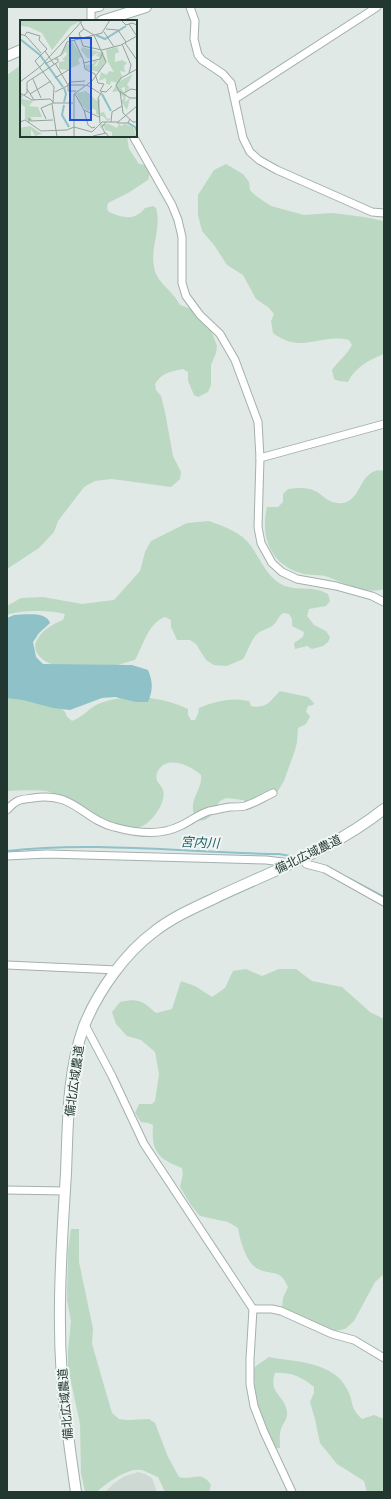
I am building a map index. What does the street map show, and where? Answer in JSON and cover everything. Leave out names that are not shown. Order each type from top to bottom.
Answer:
[{"type":"street","points":[[91,20],[91,9],[100,7]]},
{"type":"street","points":[[105,20],[146,7]]},
{"type":"street","points":[[190,7],[195,21],[194,39],[198,55],[202,60],[223,74],[231,83],[243,138],[250,152],[259,160],[277,170],[372,212],[384,213]]},
{"type":"street","points":[[235,99],[377,7]]},
{"type":"street","points":[[7,56],[20,50]]},
{"type":"street","points":[[134,137],[172,205],[178,220],[182,237],[182,283],[186,296],[200,315],[220,334],[235,360],[243,378],[258,422],[260,458],[258,526],[261,543],[272,563],[282,572],[297,579],[336,586],[372,596],[384,602]]},
{"type":"street","points":[[260,458],[384,424]]},
{"type":"street","points":[[7,810],[16,800],[41,796],[55,797],[71,803],[112,827],[133,831],[164,832],[178,827],[208,812],[244,806],[273,793]]},
{"type":"street","name":"備北広域農道","points":[[76,1492],[66,1424],[60,1329],[62,1230],[68,1113],[77,1050],[85,1025],[102,991],[116,970],[154,931],[184,913],[301,860],[355,830],[384,809]]},
{"type":"street","points":[[7,856],[47,854],[301,860],[325,869],[384,902]]},
{"type":"street","points":[[7,965],[116,970]]},
{"type":"street","points":[[85,1025],[112,1076],[144,1144],[253,1308],[250,1384],[254,1406],[264,1432],[292,1492]]},
{"type":"street","points":[[7,1190],[65,1191]]},
{"type":"street","points":[[253,1308],[266,1308],[281,1311],[332,1334],[354,1340],[384,1358]]},
{"type":"shaded area","points":[[138,1472],[152,1478],[157,1492],[105,1492],[113,1484],[125,1476]]},
{"type":"green space","points":[[20,66],[20,137],[127,137],[129,149],[139,164],[146,165],[150,172],[148,180],[128,193],[108,203],[107,209],[109,212],[114,214],[124,217],[133,217],[145,208],[153,206],[156,208],[158,223],[153,252],[155,272],[161,282],[180,305],[191,309],[211,330],[217,346],[211,365],[211,385],[208,392],[198,397],[194,395],[188,381],[188,372],[183,369],[167,373],[155,384],[156,390],[161,396],[165,412],[173,456],[181,472],[180,479],[171,487],[112,479],[95,481],[84,487],[58,521],[54,532],[39,548],[7,569],[7,75]]},
{"type":"green space","points":[[226,164],[243,174],[249,182],[250,190],[271,206],[304,215],[332,213],[384,221],[384,354],[359,368],[354,372],[348,382],[334,379],[332,370],[348,352],[352,345],[349,340],[329,339],[302,343],[283,339],[273,333],[271,321],[274,314],[268,307],[256,299],[243,275],[227,265],[214,245],[202,231],[198,215],[198,195],[214,170]]},
{"type":"green space","points":[[384,470],[384,589],[363,589],[325,576],[304,574],[283,565],[270,549],[265,529],[267,507],[278,507],[283,502],[283,494],[288,489],[310,489],[330,501],[343,503],[353,498],[370,474],[376,471]]},
{"type":"green space","points":[[209,521],[232,530],[247,541],[267,571],[280,584],[287,587],[314,589],[328,594],[330,601],[326,606],[309,609],[307,616],[314,625],[326,631],[330,637],[328,642],[323,646],[312,649],[307,646],[295,649],[294,643],[303,637],[304,632],[292,626],[292,619],[289,614],[284,613],[272,626],[259,632],[255,636],[243,659],[227,666],[214,665],[206,660],[196,644],[190,640],[177,640],[171,627],[171,620],[165,617],[154,624],[135,660],[103,668],[62,667],[42,659],[38,655],[35,645],[45,630],[63,620],[64,614],[36,611],[19,612],[7,615],[7,606],[21,598],[43,597],[82,604],[114,600],[140,571],[145,552],[151,541],[187,523]]},
{"type":"green space","points":[[280,691],[308,697],[314,703],[313,705],[308,706],[306,712],[310,716],[306,724],[298,728],[295,750],[284,781],[276,794],[258,805],[251,805],[243,800],[226,798],[220,801],[211,816],[205,820],[197,821],[193,807],[200,786],[201,775],[191,768],[178,763],[166,764],[161,767],[157,773],[156,778],[163,790],[164,795],[160,807],[148,823],[138,828],[128,829],[106,822],[50,792],[34,790],[7,791],[7,697],[21,697],[60,707],[72,721],[98,704],[120,698],[132,697],[155,699],[166,701],[188,709],[188,715],[191,720],[195,720],[199,708],[211,703],[236,699],[249,701],[251,706],[256,707],[265,705],[271,701]]},
{"type":"green space","points":[[246,969],[262,976],[279,969],[296,969],[312,981],[342,987],[370,1012],[384,1019],[384,1274],[375,1282],[354,1321],[345,1329],[335,1331],[282,1309],[283,1298],[288,1287],[282,1277],[258,1269],[250,1262],[244,1251],[238,1228],[228,1222],[200,1216],[180,1187],[183,1174],[182,1168],[167,1161],[158,1153],[153,1141],[153,1125],[141,1122],[135,1113],[139,1104],[152,1104],[155,1101],[159,1074],[155,1052],[141,1040],[127,1036],[116,1024],[112,1012],[120,1002],[132,1000],[143,1003],[156,1013],[172,1009],[181,981],[195,986],[212,997],[225,988],[233,971]]},
{"type":"green space","points":[[71,1229],[79,1229],[79,1262],[93,1329],[92,1344],[112,1413],[119,1419],[149,1419],[155,1423],[168,1457],[179,1477],[184,1478],[200,1476],[204,1478],[211,1485],[209,1492],[165,1492],[158,1477],[141,1470],[136,1470],[130,1471],[111,1481],[97,1492],[85,1492],[81,1473],[80,1424],[68,1368],[71,1321],[67,1300],[68,1250]]},
{"type":"green space","points":[[269,1357],[312,1364],[333,1373],[341,1380],[347,1389],[355,1411],[362,1419],[374,1415],[384,1419],[384,1492],[367,1492],[364,1481],[337,1464],[320,1443],[310,1402],[314,1393],[314,1387],[305,1380],[291,1374],[275,1373],[273,1380],[275,1390],[286,1406],[287,1412],[286,1419],[280,1431],[280,1448],[274,1448],[257,1404],[253,1370],[256,1366]]},
{"type":"water","points":[[14,615],[39,615],[48,619],[50,623],[39,633],[33,642],[36,657],[43,664],[132,665],[148,670],[152,686],[148,702],[136,702],[115,697],[102,698],[70,710],[53,708],[23,700],[7,698],[7,618]]},
{"type":"waterway","name":"宮内川","points":[[7,851],[41,848],[109,847],[279,854],[296,857]]},
{"type":"waterway","name":"宮内川","points":[[348,878],[384,897]]}]
